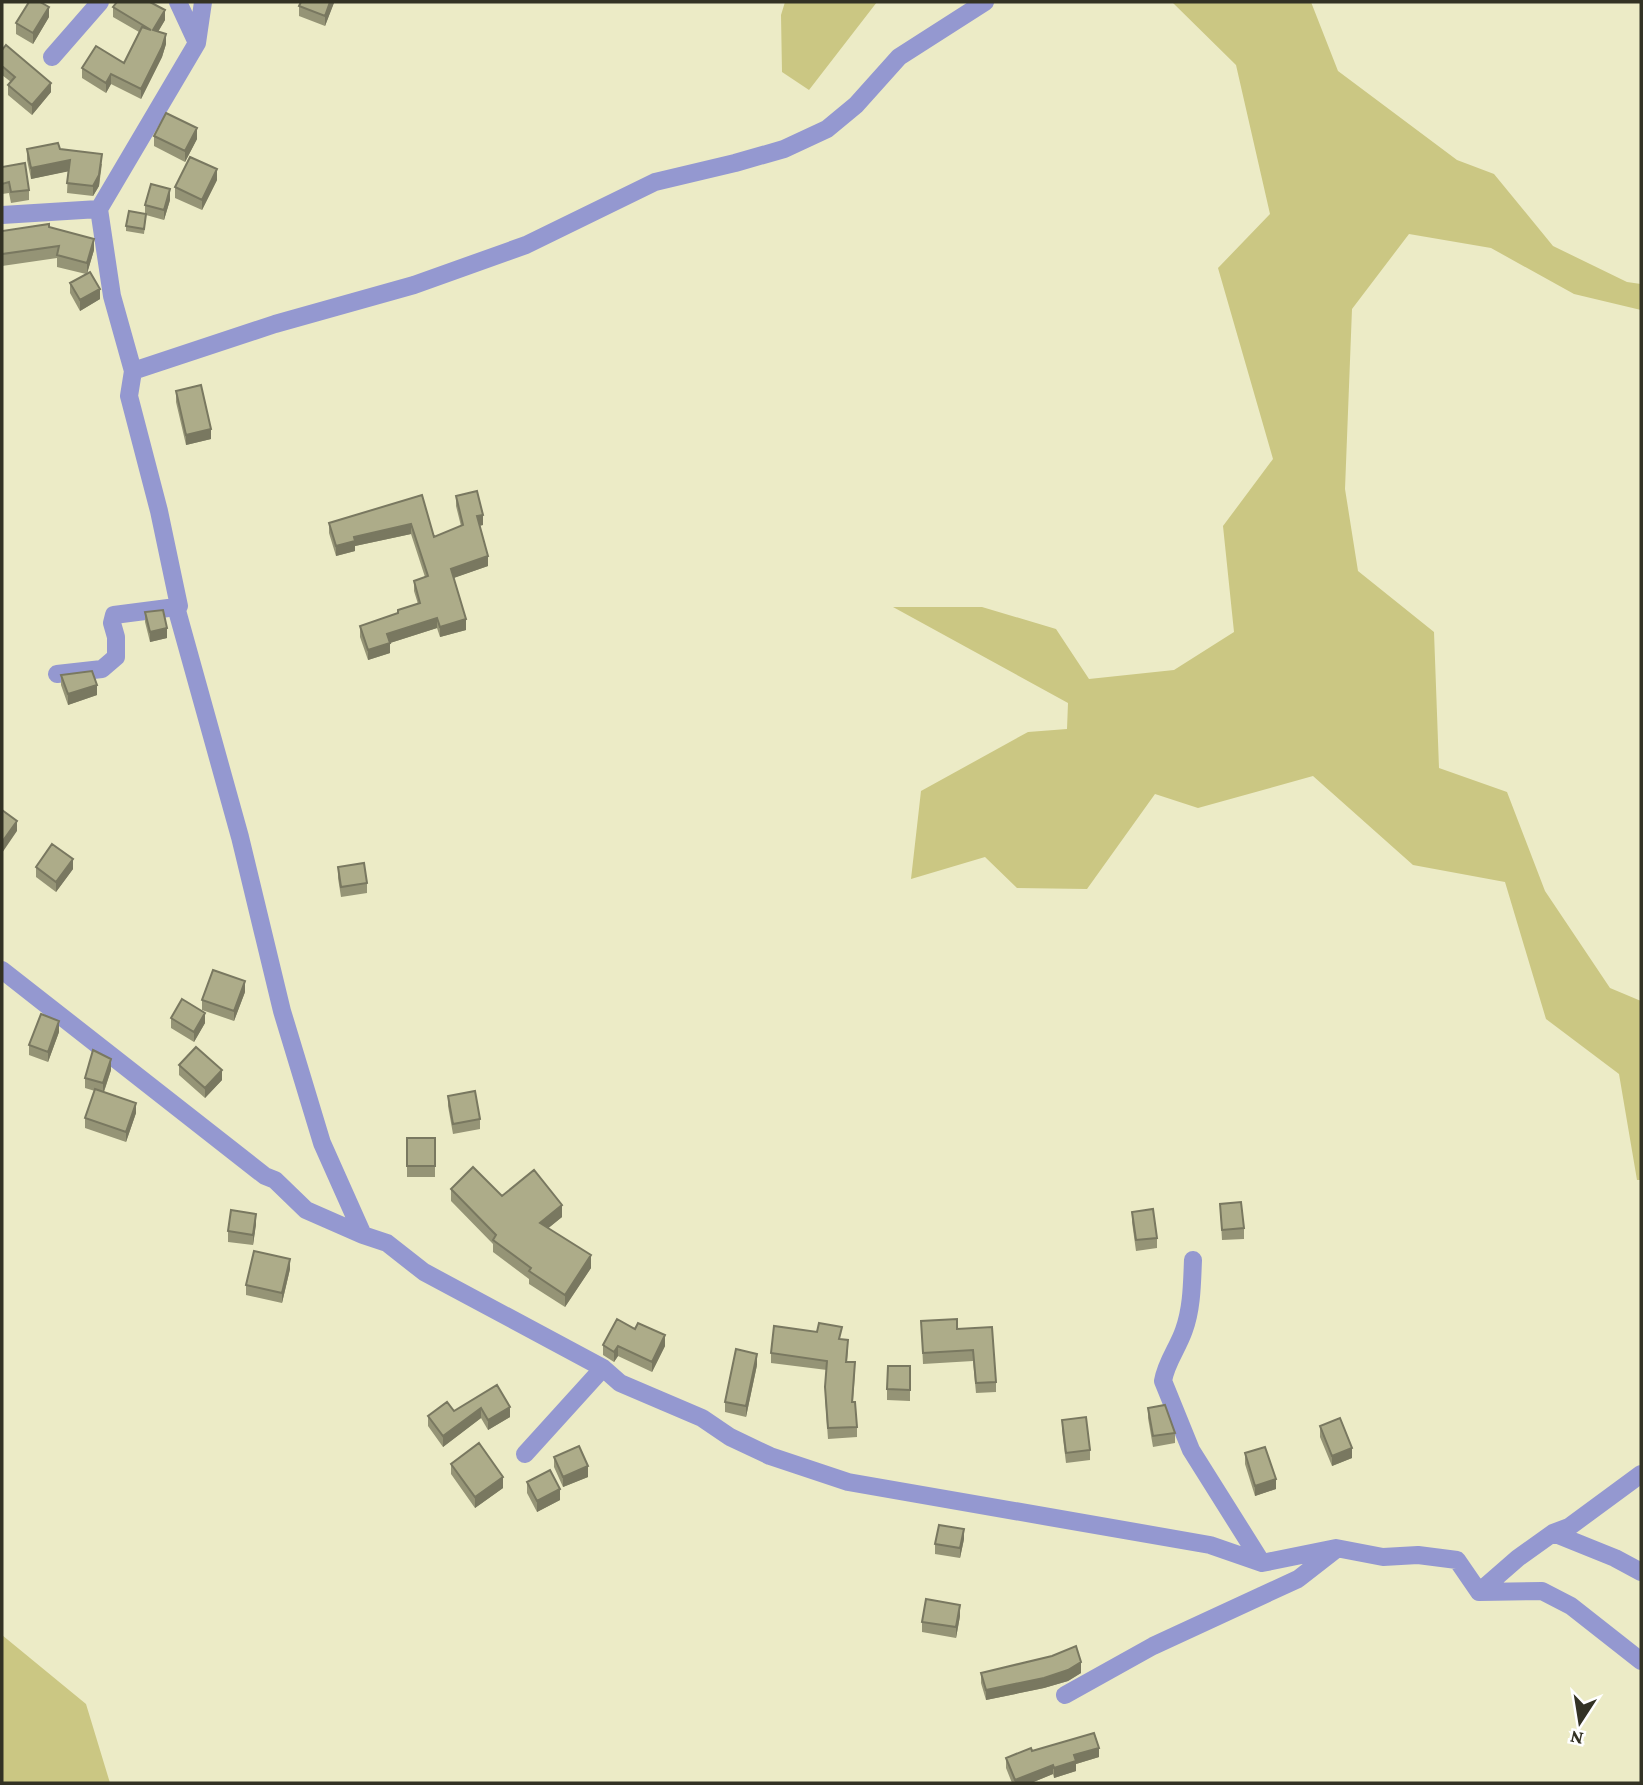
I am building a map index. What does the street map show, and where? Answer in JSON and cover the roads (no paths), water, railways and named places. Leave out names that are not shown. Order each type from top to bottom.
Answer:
[{"type":"street","points":[[52,57],[100,2]]},
{"type":"street","points":[[178,2],[197,43]]},
{"type":"street","points":[[203,2],[197,43],[99,209],[111,296],[133,371],[129,396],[159,511],[179,606],[176,607],[240,837],[282,1011],[322,1143],[363,1235]]},
{"type":"street","points":[[133,371],[275,324],[414,285],[526,245],[654,182],[784,149],[827,129],[856,105],[899,57],[985,2]]},
{"type":"street","points":[[2,215],[99,209]]},
{"type":"street","points":[[57,674],[102,669],[116,657],[116,636],[112,623],[114,615],[176,607]]},
{"type":"street","points":[[2,970],[265,1176],[275,1180],[306,1210],[387,1243],[425,1272],[603,1368],[620,1383],[702,1418],[730,1437],[770,1456],[848,1482],[1198,1543],[1262,1563],[1336,1548],[1383,1557],[1418,1555],[1457,1560],[1479,1592]]},
{"type":"street","points":[[1193,1260],[1190,1306],[1184,1331],[1165,1369],[1163,1381],[1191,1451],[1262,1563]]},
{"type":"street","points":[[525,1454],[603,1368]]},
{"type":"street","points":[[1479,1592],[1518,1558],[1553,1533],[1569,1527],[1641,1474]]},
{"type":"street","points":[[1553,1533],[1615,1558],[1641,1572]]},
{"type":"street","points":[[1065,1695],[1153,1646],[1297,1579],[1336,1548]]},
{"type":"street","points":[[1479,1592],[1542,1591],[1571,1606],[1641,1661]]}]
